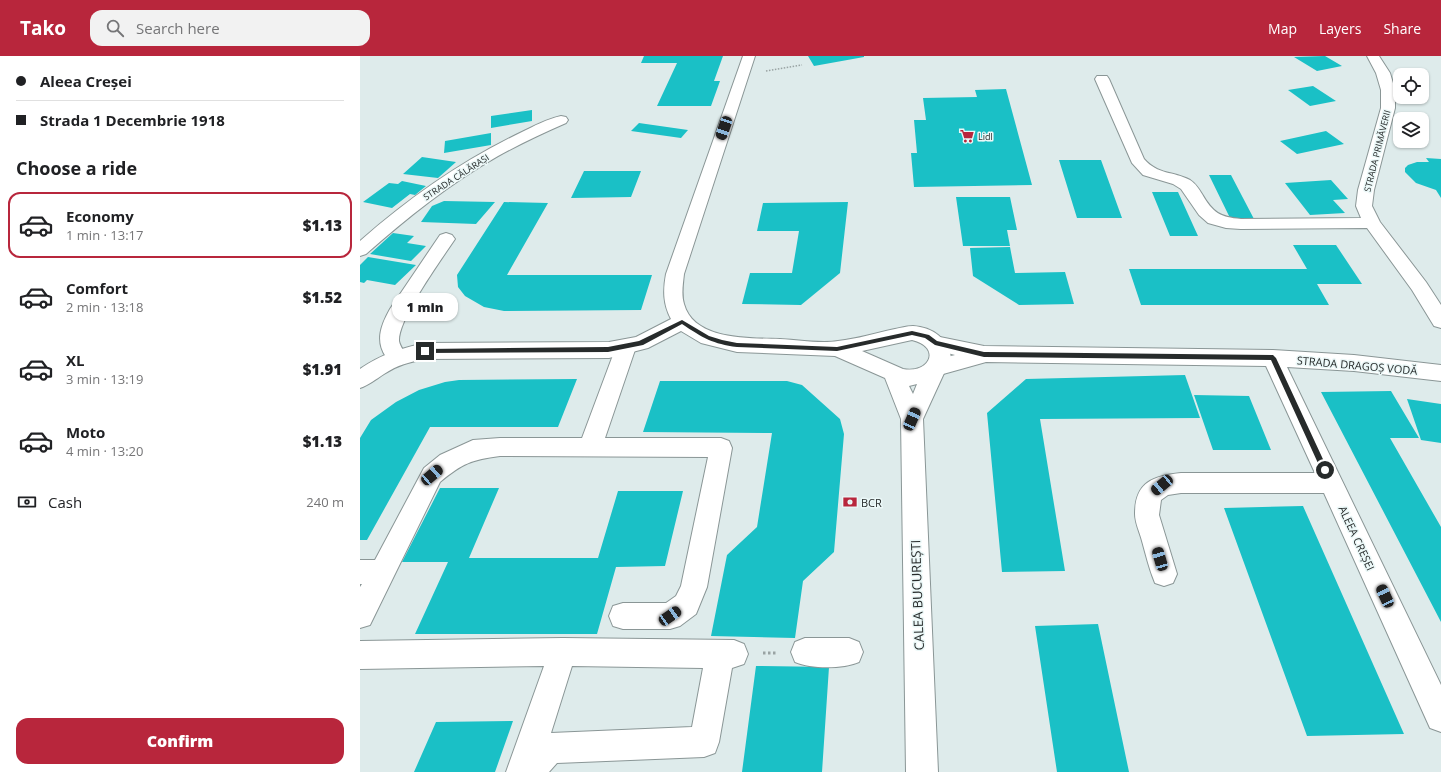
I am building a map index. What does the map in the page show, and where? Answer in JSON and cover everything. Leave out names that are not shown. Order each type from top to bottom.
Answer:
[{"type":"street","points":[[749,56],[675,274],[672,288],[672,301],[676,311],[682,322],[707,338],[721,343],[737,345],[837,349],[912,333],[926,336],[935,343],[940,350],[941,358],[912,419]]},
{"type":"street","name":"STRADA PRIMĂVERII","points":[[1373,56],[1383,73],[1388,90],[1388,108],[1366,190],[1364,206],[1372,223],[1419,286],[1441,321]]},
{"type":"street","points":[[1102,79],[1137,160],[1143,168],[1150,175],[1173,179],[1185,183],[1191,189],[1203,210],[1213,219],[1223,223],[1241,224],[1372,223]]},
{"type":"street","name":"STRADA CĂLĂRAȘI","points":[[360,250],[392,221],[439,186],[483,158],[561,120]]},
{"type":"street","points":[[398,357],[390,346],[392,325],[397,314],[446,239]]},
{"type":"street","points":[[360,380],[377,368],[398,357],[425,351],[590,350],[626,347],[646,341],[682,322]]},
{"type":"street","points":[[893,337],[884,345],[881,352],[881,359],[891,372],[912,419]]},
{"type":"street","points":[[935,343],[984,354]]},
{"type":"street","points":[[590,447],[626,347]]},
{"type":"street","points":[[837,349],[908,378],[917,378],[926,375],[935,369],[984,354]]},
{"type":"street","name":"STRADA DRAGOȘ VODĂ","points":[[984,354],[1273,358],[1354,363],[1441,373]]},
{"type":"street","name":"ALEEA CREȘEI","points":[[1273,358],[1331,483],[1433,682],[1441,717]]},
{"type":"street","name":"CALEA BUCUREȘTI","points":[[912,419],[922,772]]},
{"type":"street","points":[[360,614],[371,572],[432,475],[448,462],[473,450],[500,447],[722,448],[694,587],[686,605],[670,616],[623,616]]},
{"type":"street","points":[[1164,574],[1147,515],[1150,495],[1162,485],[1181,483],[1331,483]]},
{"type":"street","points":[[522,772],[563,652]]},
{"type":"street","points":[[360,655],[563,652],[727,654],[704,742],[550,748],[528,772]]},
{"type":"street","points":[[805,652],[849,652]]},
{"type":"path","points":[[760,72],[802,65]]},
{"type":"path","points":[[727,654],[805,652]]},
{"type":"building","points":[[644,56],[723,56],[714,81],[720,81],[711,106],[657,106],[677,63],[641,63]]},
{"type":"building","points":[[808,56],[864,56],[864,57],[814,66]]},
{"type":"building","points":[[1325,56],[1342,66],[1317,71],[1294,57]]},
{"type":"building","points":[[1313,86],[1336,101],[1310,106],[1288,90]]},
{"type":"building","name":"Lidl","points":[[1006,89],[1032,185],[914,187],[911,153],[917,153],[914,120],[926,120],[923,98],[977,97],[975,90]]},
{"type":"building","points":[[532,110],[532,121],[491,128],[491,116]]},
{"type":"building","points":[[639,123],[688,130],[681,138],[631,131]]},
{"type":"building","points":[[1326,131],[1344,144],[1297,154],[1280,141]]},
{"type":"building","points":[[491,133],[491,145],[444,153],[445,141]]},
{"type":"building","points":[[422,157],[456,162],[438,178],[403,174]]},
{"type":"building","points":[[1426,158],[1441,159],[1441,198],[1436,190],[1416,183],[1405,172],[1405,168],[1408,165],[1417,162],[1429,162]]},
{"type":"building","points":[[1059,160],[1101,160],[1122,218],[1077,218]]},
{"type":"building","points":[[584,171],[641,171],[631,197],[571,198]]},
{"type":"building","points":[[1209,175],[1231,175],[1254,219],[1230,218]]},
{"type":"building","points":[[1331,180],[1348,199],[1333,200],[1345,213],[1310,215],[1285,183]]},
{"type":"building","points":[[402,181],[426,186],[415,195],[410,194],[392,208],[363,202],[389,183],[398,184]]},
{"type":"building","points":[[1152,192],[1178,192],[1198,236],[1170,236]]},
{"type":"building","points":[[956,197],[1010,197],[1017,230],[1007,230],[1010,246],[963,246]]},
{"type":"building","points":[[444,201],[495,202],[476,224],[421,222],[432,206]]},
{"type":"building","points":[[504,202],[548,203],[507,275],[652,275],[641,310],[504,311],[484,307],[465,296],[458,287],[457,275]]},
{"type":"building","points":[[848,202],[840,273],[801,305],[742,304],[750,273],[792,273],[799,231],[757,231],[763,203]]},
{"type":"building","points":[[393,233],[414,236],[407,243],[426,246],[411,261],[370,254]]},
{"type":"building","points":[[1293,245],[1336,245],[1362,284],[1317,284],[1329,305],[1141,305],[1129,269],[1307,269]]},
{"type":"building","points":[[1010,247],[1015,273],[1065,272],[1074,304],[1019,305],[973,276],[970,248]]},
{"type":"building","points":[[368,257],[416,265],[395,285],[367,280],[364,283],[360,282],[360,265]]},
{"type":"building","points":[[1185,375],[1200,418],[1040,419],[1065,571],[1002,572],[987,413],[1026,379]]},
{"type":"building","points":[[577,379],[558,427],[430,427],[367,540],[360,540],[360,438],[371,420],[396,402],[419,390],[445,382],[459,380]]},
{"type":"building","points":[[660,381],[787,381],[802,385],[840,419],[844,434],[834,552],[803,581],[795,638],[711,636],[727,555],[757,527],[772,433],[643,432]]},
{"type":"building","points":[[1391,391],[1419,438],[1390,438],[1441,527],[1441,622],[1321,392]]},
{"type":"building","points":[[1194,395],[1249,396],[1271,450],[1213,450]]},
{"type":"building","points":[[1407,399],[1441,404],[1441,443],[1421,440]]},
{"type":"building","points":[[440,488],[499,488],[469,558],[598,558],[618,491],[683,491],[665,566],[616,567],[597,634],[415,634],[448,562],[402,562]]},
{"type":"building","points":[[1303,506],[1404,734],[1307,736],[1224,508]]},
{"type":"building","points":[[1098,624],[1129,772],[1057,772],[1035,626]]},
{"type":"building","points":[[756,666],[829,667],[822,772],[742,772]]},
{"type":"building","points":[[513,721],[495,772],[414,772],[436,722]]},
{"type":"place","name":"Lidl","points":[[967,136]]},
{"type":"place","name":"BCR","points":[[850,502]]},
{"type":"route","points":[[425,351],[608,350],[641,343],[682,322],[707,338],[721,343],[737,345],[837,349],[912,333],[926,336],[935,343],[984,354],[1273,358],[1325,470]]}]
